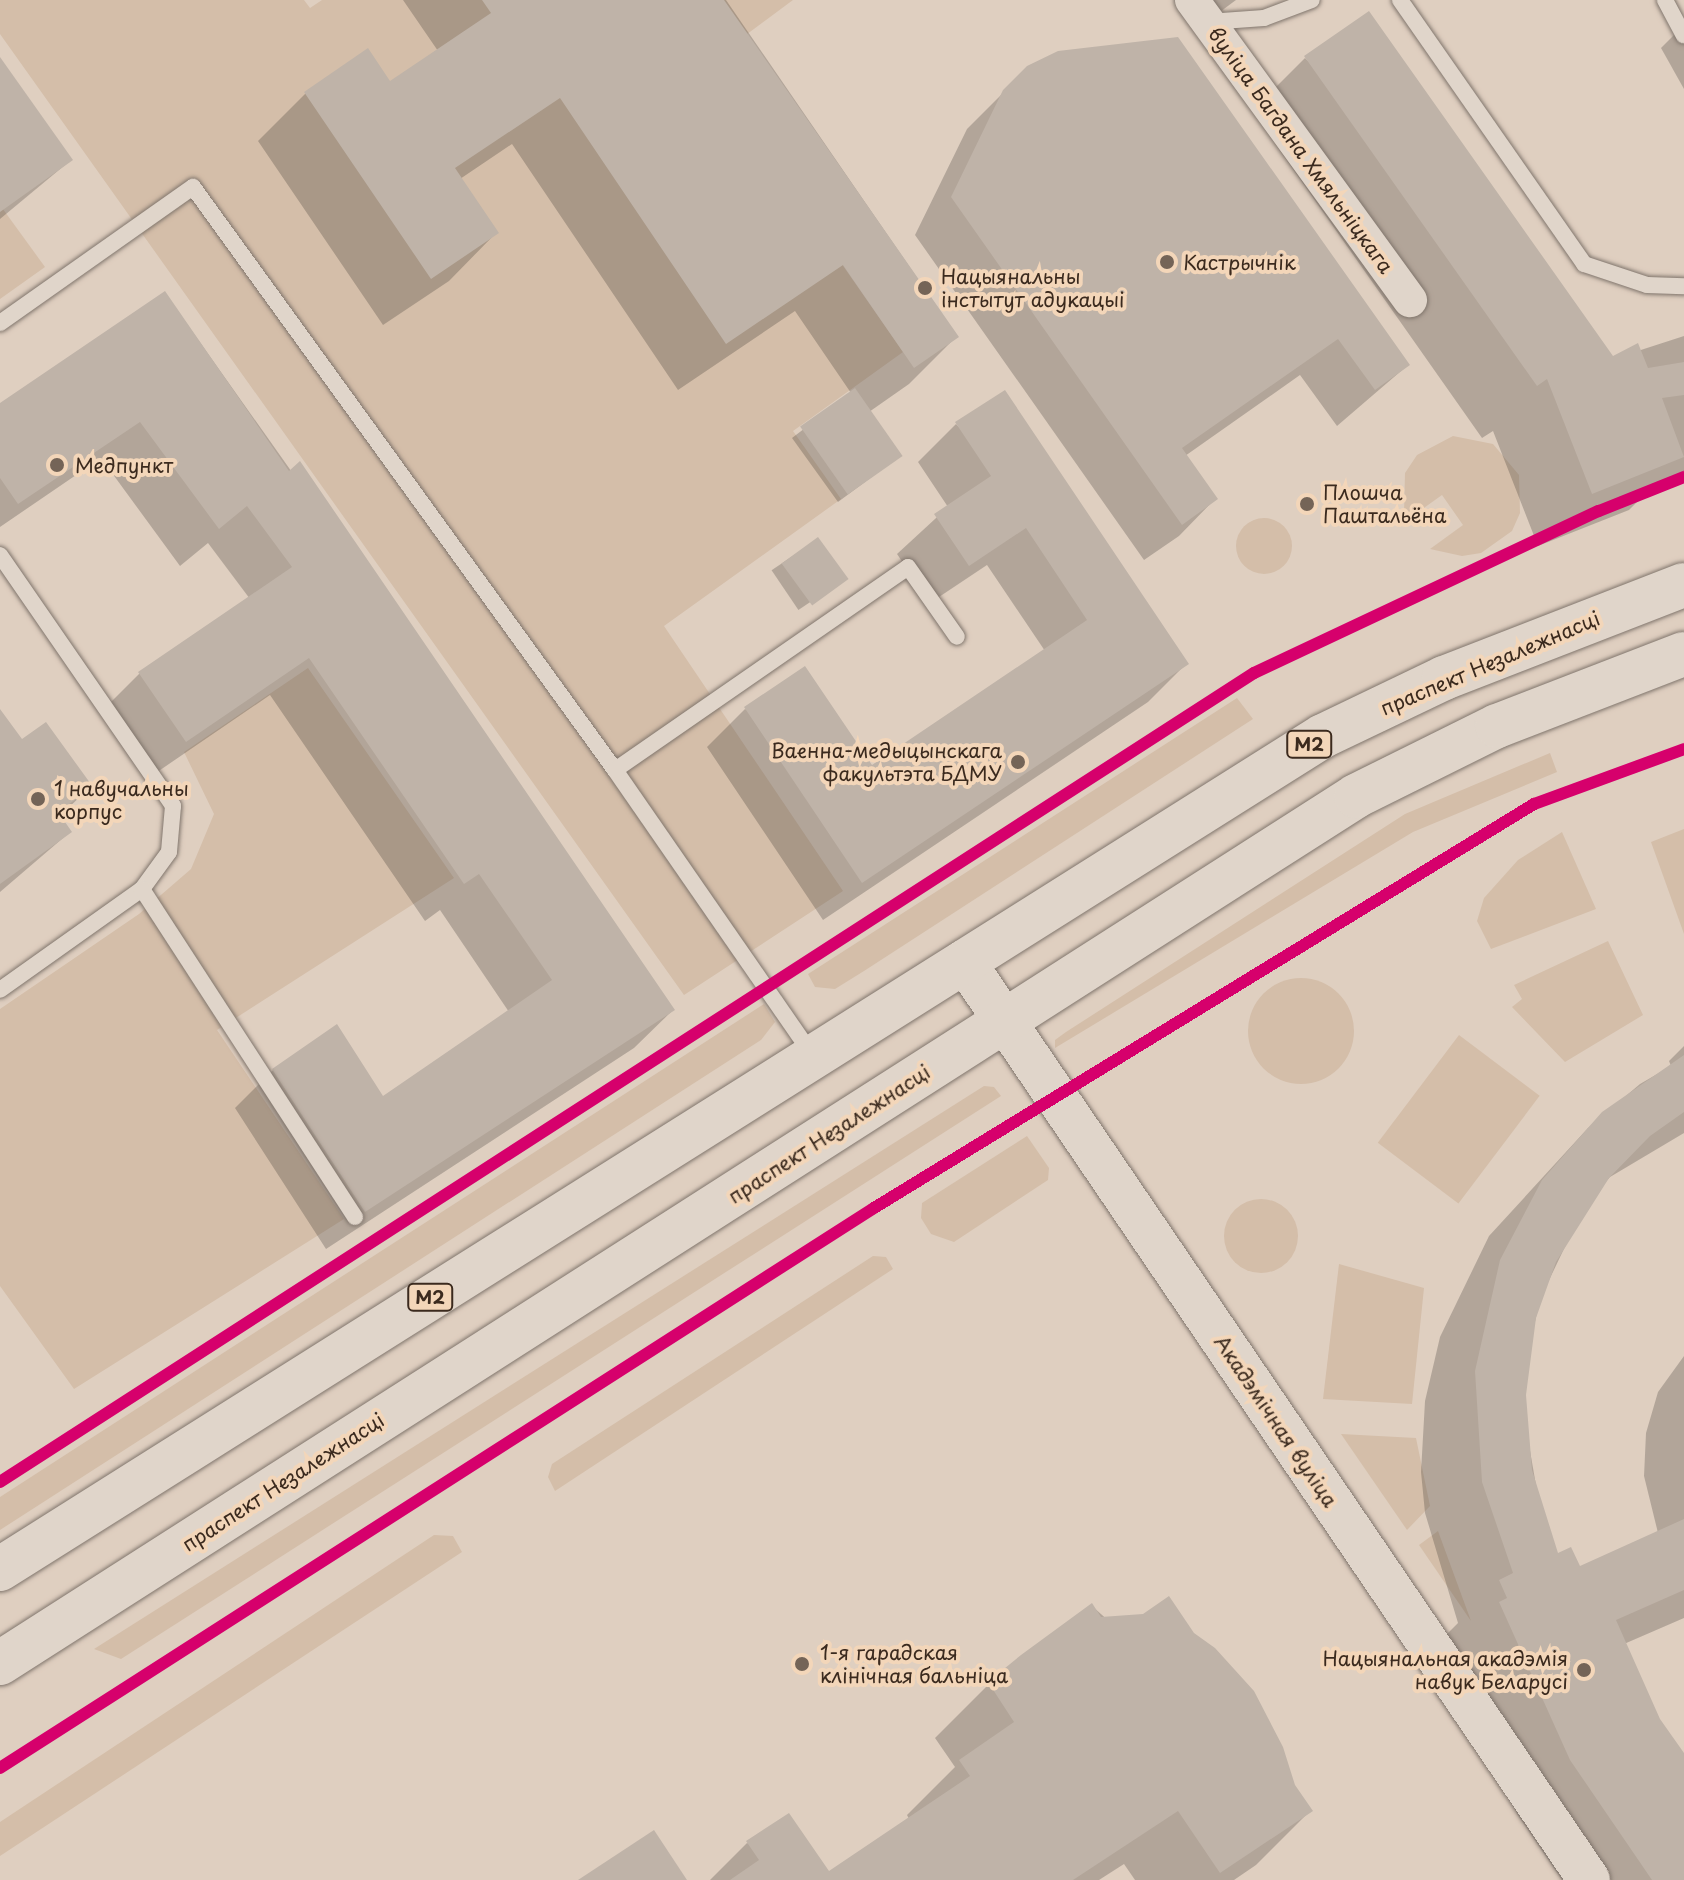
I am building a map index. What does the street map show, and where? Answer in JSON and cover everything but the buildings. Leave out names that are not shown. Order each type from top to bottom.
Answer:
[{"type":"main road","name":"праспект Незалежнасці","points":[[0,1569],[1323,736],[1444,678],[1684,585]]},
{"type":"main road","name":"праспект Незалежнасці","points":[[0,1663],[1356,796],[1497,726],[1684,654]]},
{"type":"street","name":"вуліца Багдана Хмяльніцкага","points":[[1200,11],[1410,300]]},
{"type":"street","name":"Акадэмічная вуліца","points":[[964,961],[1589,1880]]},
{"type":"lane","points":[[1200,11],[1264,18],[1312,0]]},
{"type":"lane","points":[[1400,0],[1584,264],[1647,285],[1684,286]]},
{"type":"lane","points":[[1665,0],[1684,35]]},
{"type":"lane","points":[[0,323],[193,187],[615,770],[813,1055]]},
{"type":"lane","points":[[0,555],[173,806],[169,852],[142,889],[0,990]]},
{"type":"lane","points":[[615,770],[908,567],[957,637]]},
{"type":"lane","points":[[142,889],[355,1217]]},
{"type":"shaded area","points":[[0,0],[304,0],[310,8],[322,0],[793,0],[704,66],[903,352],[793,431],[841,499],[664,626],[843,891],[684,995],[0,34]]},
{"type":"shaded area","points":[[0,205],[45,267],[0,299]]},
{"type":"shaded area","points":[[1453,436],[1493,444],[1519,475],[1520,513],[1512,531],[1481,553],[1462,556],[1430,549],[1463,525],[1442,495],[1407,520],[1404,514],[1405,473],[1417,455]]},
{"type":"shaded area","points":[[1264,518],[1284,526],[1292,546],[1284,566],[1264,574],[1244,566],[1236,546],[1244,526]]},
{"type":"shaded area","points":[[308,668],[454,878],[217,1030],[344,1219],[74,1389],[0,1286],[0,1009],[139,914],[191,869],[214,814],[184,752]]},
{"type":"shaded area","points":[[1237,698],[1253,719],[835,989],[815,987],[808,974]]},
{"type":"shaded area","points":[[1550,753],[1557,772],[1413,832],[1055,1048],[1055,1040],[1066,1032],[1405,814]]},
{"type":"shaded area","points":[[1684,829],[1684,934],[1651,842]]},
{"type":"shaded area","points":[[1562,832],[1596,909],[1491,949],[1477,921],[1484,898],[1518,860]]},
{"type":"shaded area","points":[[1608,941],[1643,1015],[1565,1062],[1512,1007],[1522,999],[1514,985]]},
{"type":"shaded area","points":[[1301,978],[1321,982],[1339,993],[1350,1011],[1354,1031],[1350,1051],[1339,1069],[1321,1080],[1301,1084],[1281,1080],[1263,1069],[1252,1051],[1248,1031],[1252,1011],[1263,993],[1281,982]]},
{"type":"shaded area","points":[[764,1004],[775,1022],[761,1040],[0,1530],[0,1497]]},
{"type":"shaded area","points":[[1459,1035],[1540,1096],[1458,1204],[1378,1143]]},
{"type":"shaded area","points":[[984,1086],[994,1087],[1001,1096],[121,1659],[94,1649]]},
{"type":"shaded area","points":[[1027,1136],[1049,1168],[1048,1180],[954,1242],[931,1234],[921,1218],[922,1203]]},
{"type":"shaded area","points":[[1254,1199],[1268,1199],[1282,1205],[1292,1215],[1298,1236],[1296,1250],[1282,1267],[1268,1273],[1254,1273],[1240,1267],[1230,1257],[1224,1243],[1224,1229],[1230,1215],[1240,1205]]},
{"type":"shaded area","points":[[873,1256],[886,1257],[893,1269],[555,1491],[548,1477],[552,1464]]},
{"type":"shaded area","points":[[1339,1264],[1424,1288],[1412,1404],[1323,1399]]},
{"type":"shaded area","points":[[1341,1434],[1416,1438],[1430,1506],[1407,1530]]},
{"type":"shaded area","points":[[1438,1531],[1471,1621],[1419,1545]]},
{"type":"shaded area","points":[[434,1535],[453,1536],[462,1552],[0,1856],[0,1822]]},
{"type":"cycle path","points":[[0,1482],[1254,673],[1599,511],[1684,477]]},
{"type":"cycle path","points":[[0,1768],[874,1208],[1534,804],[1684,749]]},
{"type":"place","name":"Кастрычнік","points":[[1167,262]]},
{"type":"place","name":"Нацыянальны інстытут адукацыі","points":[[925,288]]},
{"type":"place","name":"Медпункт","points":[[57,465]]},
{"type":"place","name":"Плошча Паштальёна","points":[[1307,504]]},
{"type":"place","name":"Ваенна-медыцынскага факультэта БДМУ","points":[[1018,762]]},
{"type":"place","name":"1 навучальны корпус","points":[[38,799]]},
{"type":"place","name":"1-я гарадская клінічная бальніца","points":[[802,1664]]},
{"type":"place","name":"Нацыянальная акадэмія навук Беларусі","points":[[1584,1670]]}]
